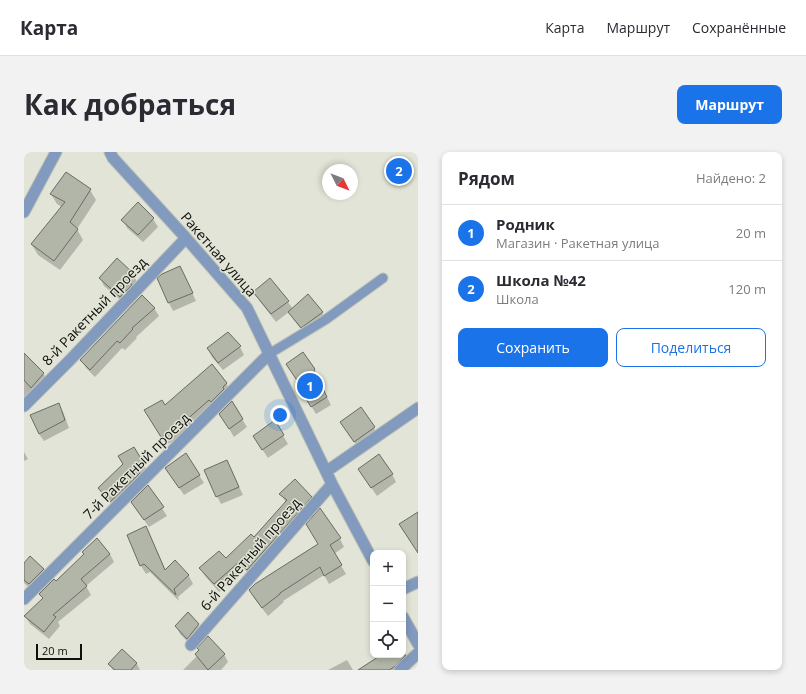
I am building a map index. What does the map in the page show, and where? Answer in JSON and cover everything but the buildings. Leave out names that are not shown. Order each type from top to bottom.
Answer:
[{"type":"street","points":[[24,212],[56,152]]},
{"type":"street","name":"Ракетная улица","points":[[110,152],[113,158],[247,308],[332,484],[370,555]]},
{"type":"street","name":"8-й Ракетный проезд","points":[[24,406],[186,238]]},
{"type":"street","name":"7-й Ракетный проезд","points":[[24,599],[269,354]]},
{"type":"street","points":[[327,472],[418,408]]},
{"type":"street","name":"6-й Ракетный проезд","points":[[191,645],[332,484]]},
{"type":"street","points":[[406,588],[418,582]]},
{"type":"street","points":[[406,622],[418,644]]},
{"type":"street","points":[[400,670],[418,654]]},
{"type":"lane","points":[[269,354],[324,320],[383,278]]},
{"type":"place","name":"Школа №42","points":[[399,171]]},
{"type":"place","name":"Родник","points":[[310,386]]}]
